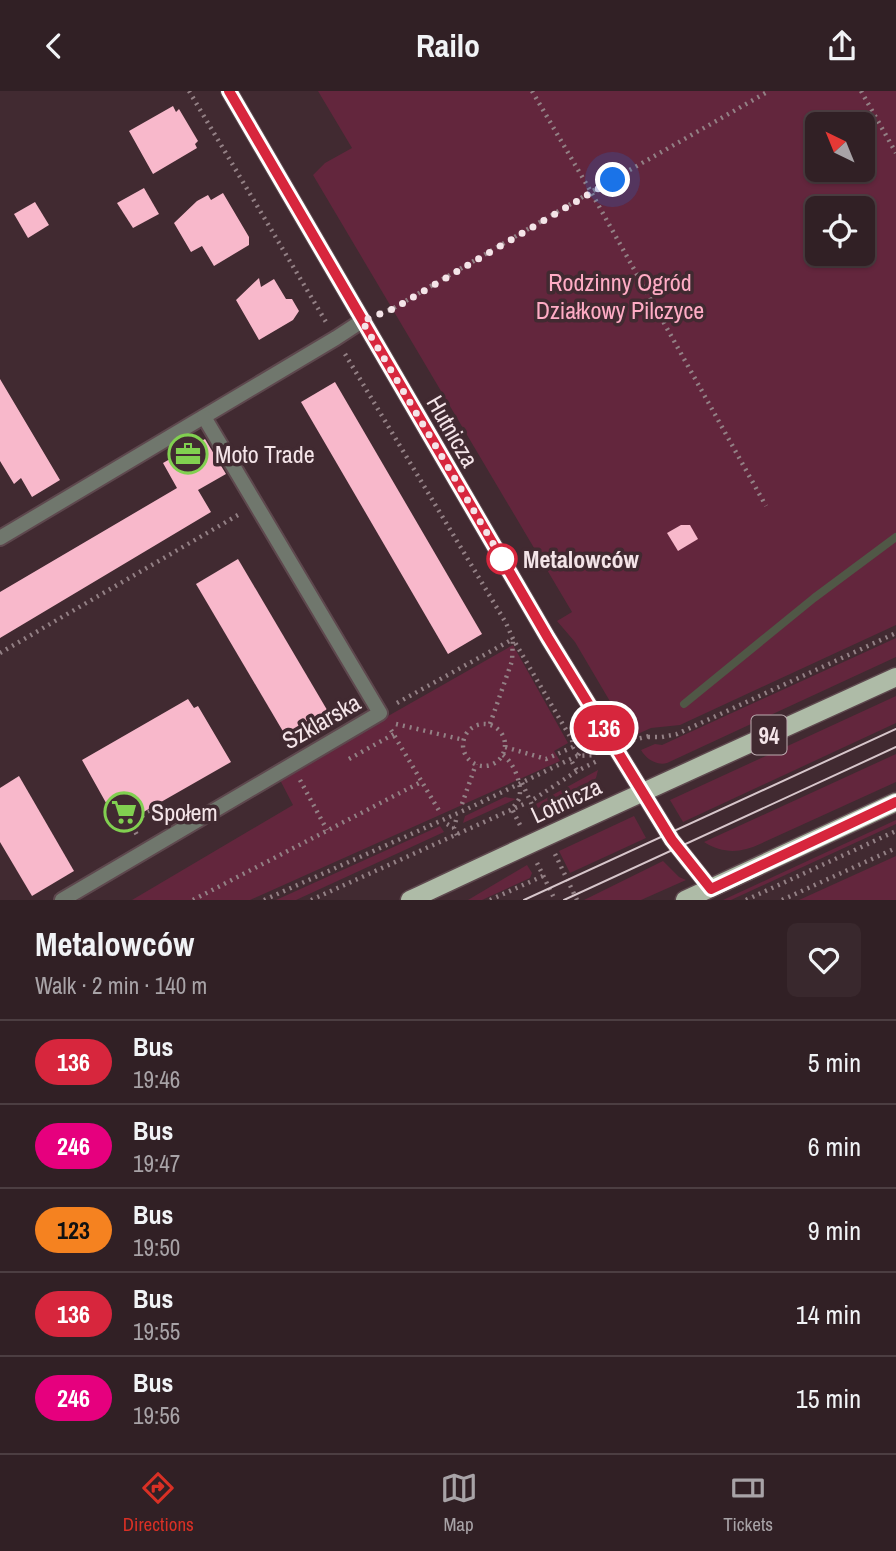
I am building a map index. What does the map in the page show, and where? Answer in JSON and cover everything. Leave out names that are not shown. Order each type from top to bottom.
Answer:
[{"type":"main road","name":"Lotnicza","points":[[410,900],[896,677]]},
{"type":"main road","points":[[685,900],[896,802]]},
{"type":"street","name":"Hutnicza","points":[[229,91],[548,638],[672,840],[711,889]]},
{"type":"street","points":[[1,536],[362,321]]},
{"type":"street","name":"Szklarska","points":[[62,900],[292,764],[383,717],[204,417]]},
{"type":"path","points":[[189,91],[506,623],[572,740],[573,747],[546,759],[505,747]]},
{"type":"path","points":[[532,91],[766,506]]},
{"type":"path","points":[[362,321],[393,309],[769,91]]},
{"type":"path","points":[[861,91],[896,153]]},
{"type":"path","points":[[0,653],[255,505]]},
{"type":"path","points":[[634,744],[649,736],[677,734],[896,633]]},
{"type":"path","points":[[383,717],[513,639]]},
{"type":"path","points":[[490,724],[512,661],[513,639]]},
{"type":"path","points":[[383,717],[464,740]]},
{"type":"path","points":[[383,717],[441,814]]},
{"type":"path","points":[[490,724],[502,732],[505,738],[503,754],[497,762],[490,765],[476,764],[466,754],[466,733],[477,725],[490,724]]},
{"type":"path","points":[[566,750],[577,771]]},
{"type":"path","points":[[503,754],[510,759],[534,810]]},
{"type":"path","points":[[264,900],[577,756]]},
{"type":"path","points":[[534,799],[577,771],[602,759]]},
{"type":"path","points":[[292,764],[327,830]]},
{"type":"path","points":[[462,804],[476,764]]},
{"type":"path","points":[[192,900],[421,782]]},
{"type":"path","points":[[512,809],[519,799],[521,784]]},
{"type":"path","points":[[311,900],[524,804]]},
{"type":"path","points":[[134,829],[129,822],[161,805]]},
{"type":"path","points":[[512,809],[523,832]]},
{"type":"path","points":[[454,828],[456,820]]},
{"type":"path","points":[[447,824],[454,828],[457,835]]},
{"type":"path","points":[[746,900],[896,831]]},
{"type":"path","points":[[782,900],[896,848]]},
{"type":"path","points":[[553,850],[577,900]]},
{"type":"path","points":[[535,858],[555,900]]},
{"type":"path","points":[[490,900],[543,876]]},
{"type":"green space","name":"Rodzinny Ogród Działkowy Pilczyce","points":[[318,91],[896,91],[896,625],[680,725],[651,728],[631,737],[575,642],[557,621],[572,612],[313,175],[325,163],[352,148]]},
{"type":"green space","points":[[896,638],[896,657],[667,763],[652,761],[641,750],[655,744],[662,745]]},
{"type":"green space","points":[[513,645],[568,743],[554,751],[560,761],[250,900],[132,900],[293,805],[279,778]]},
{"type":"green space","points":[[896,696],[896,723],[683,822],[670,800]]},
{"type":"green space","points":[[896,754],[896,782],[753,847],[725,850],[704,842]]},
{"type":"green space","points":[[598,770],[596,778],[587,786],[538,808],[536,804]]},
{"type":"green space","points":[[505,797],[516,799],[463,823],[465,816]]},
{"type":"green space","points":[[634,816],[646,838],[570,873],[559,851]]},
{"type":"green space","points":[[896,820],[896,824],[731,900],[723,900]]},
{"type":"green space","points":[[440,826],[444,832],[296,900],[276,900]]},
{"type":"green space","points":[[896,856],[896,900],[799,900]]},
{"type":"green space","points":[[663,861],[679,877],[686,880],[641,900],[584,900]]},
{"type":"green space","points":[[527,865],[532,873],[530,878],[482,900],[468,900]]},
{"type":"building","points":[[173,106],[176,112],[179,109],[198,141],[195,144],[197,148],[153,174],[129,131]]},
{"type":"building","points":[[144,188],[159,214],[133,228],[117,203]]},
{"type":"building","points":[[223,193],[249,237],[249,245],[214,266],[202,246],[191,252],[174,223],[197,201],[208,195],[211,200]]},
{"type":"building","points":[[35,202],[49,225],[28,238],[14,214]]},
{"type":"building","points":[[259,278],[261,287],[274,279],[286,299],[292,299],[299,311],[293,320],[259,340],[236,300]]},
{"type":"building","points":[[0,379],[60,480],[32,497],[21,478],[14,484],[0,461]]},
{"type":"building","points":[[335,382],[482,634],[448,654],[301,402]]},
{"type":"building","points":[[205,439],[226,474],[198,490],[211,512],[0,638],[0,592],[177,488],[163,463]]},
{"type":"building","points":[[681,525],[690,525],[698,539],[678,551],[667,533]]},
{"type":"building","points":[[238,559],[333,720],[291,745],[196,584]]},
{"type":"building","points":[[188,699],[194,708],[198,706],[231,762],[119,826],[82,760]]},
{"type":"building","points":[[19,776],[74,871],[32,896],[0,842],[0,788]]},
{"type":"waterway","points":[[684,704],[814,598],[896,537]]},
{"type":"tram line","points":[[524,900],[896,729]]},
{"type":"tram line","points":[[564,900],[896,747]]},
{"type":"bus line","name":"136","points":[[229,91],[548,638],[672,840],[711,889],[896,802]]},
{"type":"place","name":"Moto Trade","points":[[188,454]]},
{"type":"place","name":"Metalowców","points":[[502,559]]},
{"type":"place","name":"Społem","points":[[124,812]]},
{"type":"route","points":[[502,559],[504,562],[362,321],[393,309],[613,180]]}]
